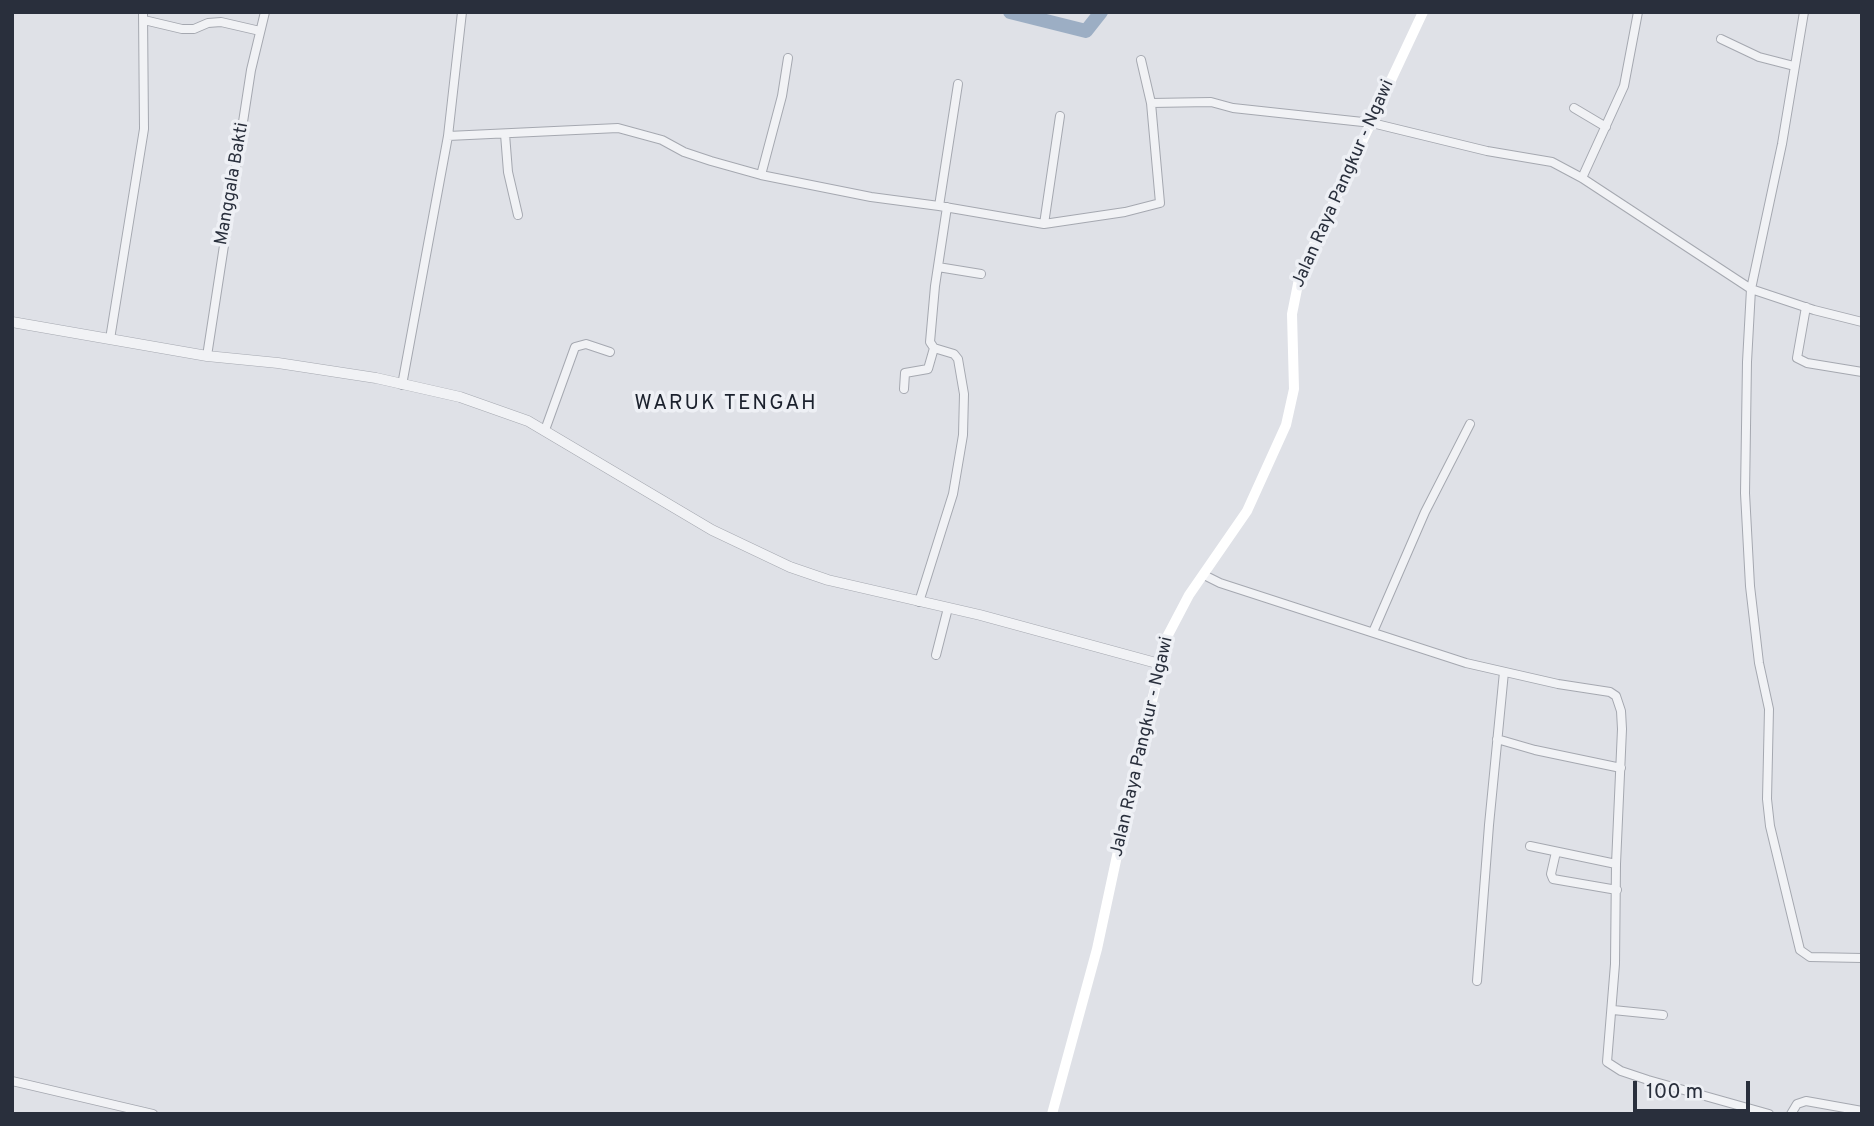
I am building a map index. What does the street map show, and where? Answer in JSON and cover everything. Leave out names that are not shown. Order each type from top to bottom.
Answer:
[{"type":"main road","name":"Jalan Raya Pangkur - Ngawi","points":[[1052,1114],[1097,949],[1160,664],[1172,625],[1247,511],[1286,425],[1294,389],[1292,314],[1300,274],[1372,123],[1420,13]]},
{"type":"street","name":"Manggala Bakti","points":[[207,356],[251,70],[265,12]]},
{"type":"street","points":[[402,384],[448,136],[462,12]]},
{"type":"street","points":[[1583,178],[1624,86],[1638,12]]},
{"type":"street","points":[[1804,12],[1782,144],[1751,289],[1747,350],[1745,493],[1753,628],[1769,709],[1767,799],[1770,827],[1800,950],[1810,957],[1862,958]]},
{"type":"street","points":[[110,339],[144,129],[143,16],[182,29],[194,29],[208,23],[220,22],[260,31]]},
{"type":"street","points":[[1721,39],[1759,57],[1794,66]]},
{"type":"street","points":[[761,175],[782,96],[788,58]]},
{"type":"street","points":[[448,136],[618,128],[662,140],[684,152],[761,175],[871,197],[943,206],[1044,224],[1113,214],[1160,203],[1151,103],[1141,60]]},
{"type":"street","points":[[919,602],[953,494],[963,435],[964,394],[961,368],[954,354],[934,348],[930,342],[958,84]]},
{"type":"street","points":[[1151,103],[1211,102],[1233,108],[1372,123],[1487,151],[1542,159],[1583,178],[1751,289],[1862,322]]},
{"type":"street","points":[[1574,108],[1606,127]]},
{"type":"street","points":[[1044,224],[1060,116]]},
{"type":"street","points":[[505,134],[508,172],[518,215]]},
{"type":"street","points":[[938,267],[981,274]]},
{"type":"street","points":[[1805,307],[1797,358],[1807,363],[1862,372]]},
{"type":"street","points":[[12,322],[207,356],[278,363],[402,384],[460,397],[508,412],[545,430],[712,530],[790,567],[828,580],[948,608],[1160,664]]},
{"type":"street","points":[[545,430],[575,347],[586,344],[610,352]]},
{"type":"street","points":[[904,388],[905,373],[928,369],[934,348]]},
{"type":"street","points":[[1373,632],[1425,512],[1471,424]]},
{"type":"street","points":[[1204,575],[1220,583],[1444,656],[1558,684],[1610,692],[1616,696],[1621,711],[1621,768],[1612,1010],[1607,1062],[1620,1071],[1648,1080],[1769,1114]]},
{"type":"street","points":[[936,655],[948,608]]},
{"type":"street","points":[[1478,981],[1504,672]]},
{"type":"street","points":[[1497,739],[1621,768]]},
{"type":"street","points":[[1530,846],[1616,864]]},
{"type":"street","points":[[1556,852],[1551,874],[1556,880],[1617,890]]},
{"type":"street","points":[[1612,1010],[1663,1015]]},
{"type":"street","points":[[12,1082],[153,1114]]},
{"type":"street","points":[[1791,1114],[1797,1104],[1806,1101],[1862,1111]]},
{"type":"waterway","points":[[1010,12],[1086,31],[1101,12]]},
{"type":"district","name":"WARUK TENGAH","points":[[726,405]]}]
